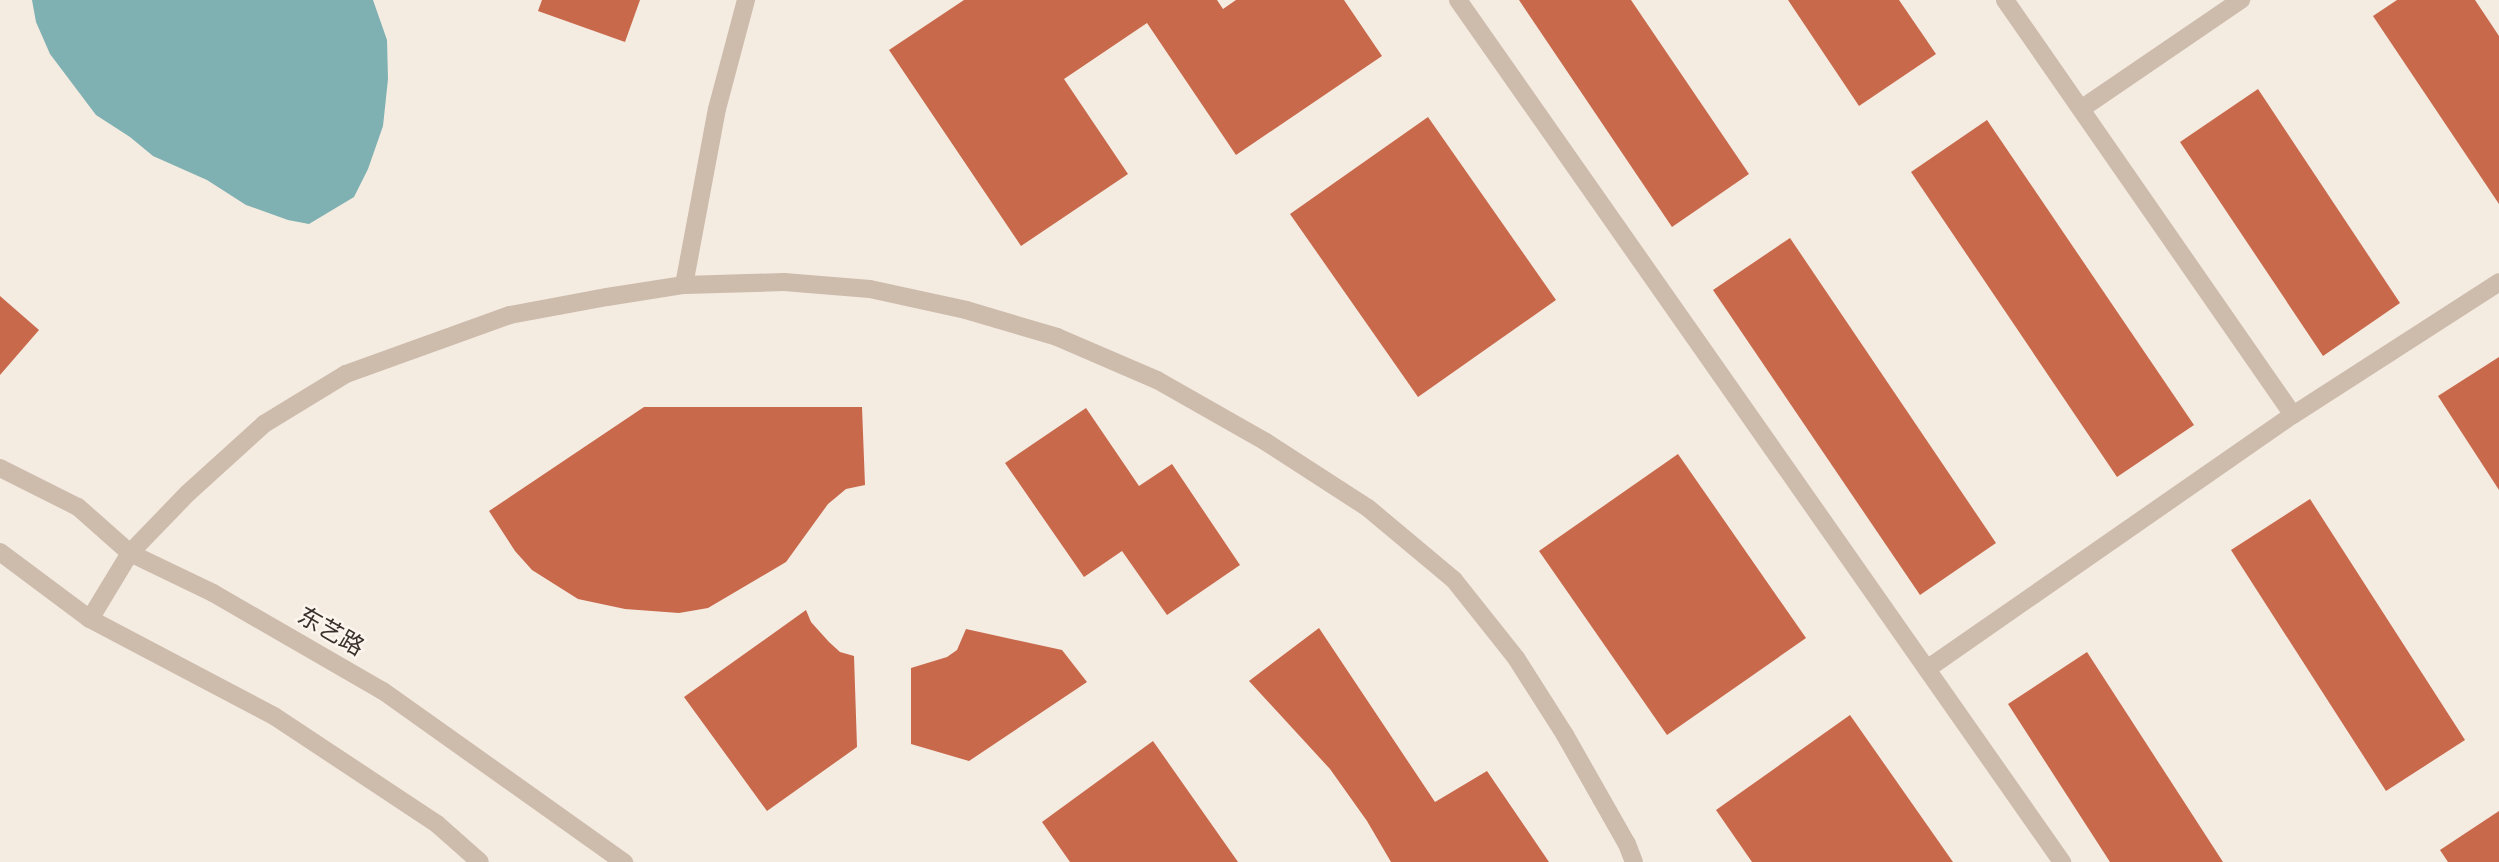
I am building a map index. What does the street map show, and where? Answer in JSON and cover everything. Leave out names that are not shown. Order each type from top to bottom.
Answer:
[{"type":"street","points":[[684,285],[717,109],[746,0]]},
{"type":"street","points":[[1458,0],[2062,862]]},
{"type":"street","points":[[2005,0],[2293,415]]},
{"type":"street","points":[[2081,109],[2241,0]]},
{"type":"street","points":[[90,619],[130,553],[188,493],[264,424],[346,374],[422,344],[510,315],[684,285],[784,282],[870,289],[965,310],[1057,337],[1157,380],[1266,442],[1368,508],[1454,580],[1516,658],[1565,735],[1627,844],[1634,862]]},
{"type":"street","points":[[1927,669],[2293,415],[2499,282]]},
{"type":"street","name":"东艺路","points":[[0,468],[78,507],[130,553],[213,593],[383,691],[624,862]]},
{"type":"street","points":[[0,552],[90,619],[274,716],[437,824],[480,862]]},
{"type":"water","points":[[32,0],[373,0],[387,40],[388,79],[383,126],[368,169],[354,197],[309,224],[288,220],[246,205],[207,180],[153,156],[96,115],[50,54],[36,22]]},
{"type":"building","points":[[542,0],[640,0],[625,42],[538,11]]},
{"type":"building","points":[[964,0],[1217,0],[1223,9],[1236,0],[1344,0],[1382,56],[1236,155],[1147,23],[1064,79],[1128,174],[1021,246],[889,50]]},
{"type":"building","points":[[1519,0],[1631,0],[1749,174],[1672,227]]},
{"type":"building","points":[[1788,0],[1899,0],[1936,54],[1859,106]]},
{"type":"building","points":[[2397,0],[2475,0],[2499,36],[2499,204],[2373,16]]},
{"type":"building","points":[[2258,89],[2400,303],[2323,356],[2180,142]]},
{"type":"building","points":[[1428,117],[1556,300],[1418,397],[1290,214]]},
{"type":"building","points":[[1987,120],[2194,425],[2117,477],[1911,172]]},
{"type":"building","points":[[1790,238],[1996,543],[1920,595],[1713,290]]},
{"type":"building","points":[[0,296],[39,330],[0,375]]},
{"type":"building","points":[[2499,357],[2499,490],[2438,396]]},
{"type":"building","points":[[644,407],[862,407],[865,485],[846,489],[828,504],[786,562],[708,608],[679,613],[625,609],[578,599],[532,570],[515,551],[489,511]]},
{"type":"building","points":[[1086,408],[1139,486],[1172,464],[1240,565],[1167,615],[1122,551],[1084,577],[1005,463]]},
{"type":"building","points":[[1678,454],[1806,638],[1667,735],[1539,551]]},
{"type":"building","points":[[2310,499],[2465,740],[2386,791],[2231,550]]},
{"type":"building","points":[[806,610],[811,622],[829,642],[840,652],[854,656],[857,747],[767,811],[684,697]]},
{"type":"building","points":[[1319,628],[1435,802],[1487,771],[1549,862],[1391,862],[1367,821],[1330,769],[1249,681]]},
{"type":"building","points":[[966,629],[1062,650],[1087,682],[969,761],[911,744],[911,668],[947,657],[957,650]]},
{"type":"building","points":[[2087,652],[2223,862],[2110,862],[2008,704]]},
{"type":"building","points":[[1850,715],[1953,862],[1752,862],[1716,810]]},
{"type":"building","points":[[1153,741],[1238,862],[1070,862],[1042,822]]},
{"type":"building","points":[[2499,811],[2499,862],[2448,862],[2440,850]]}]
